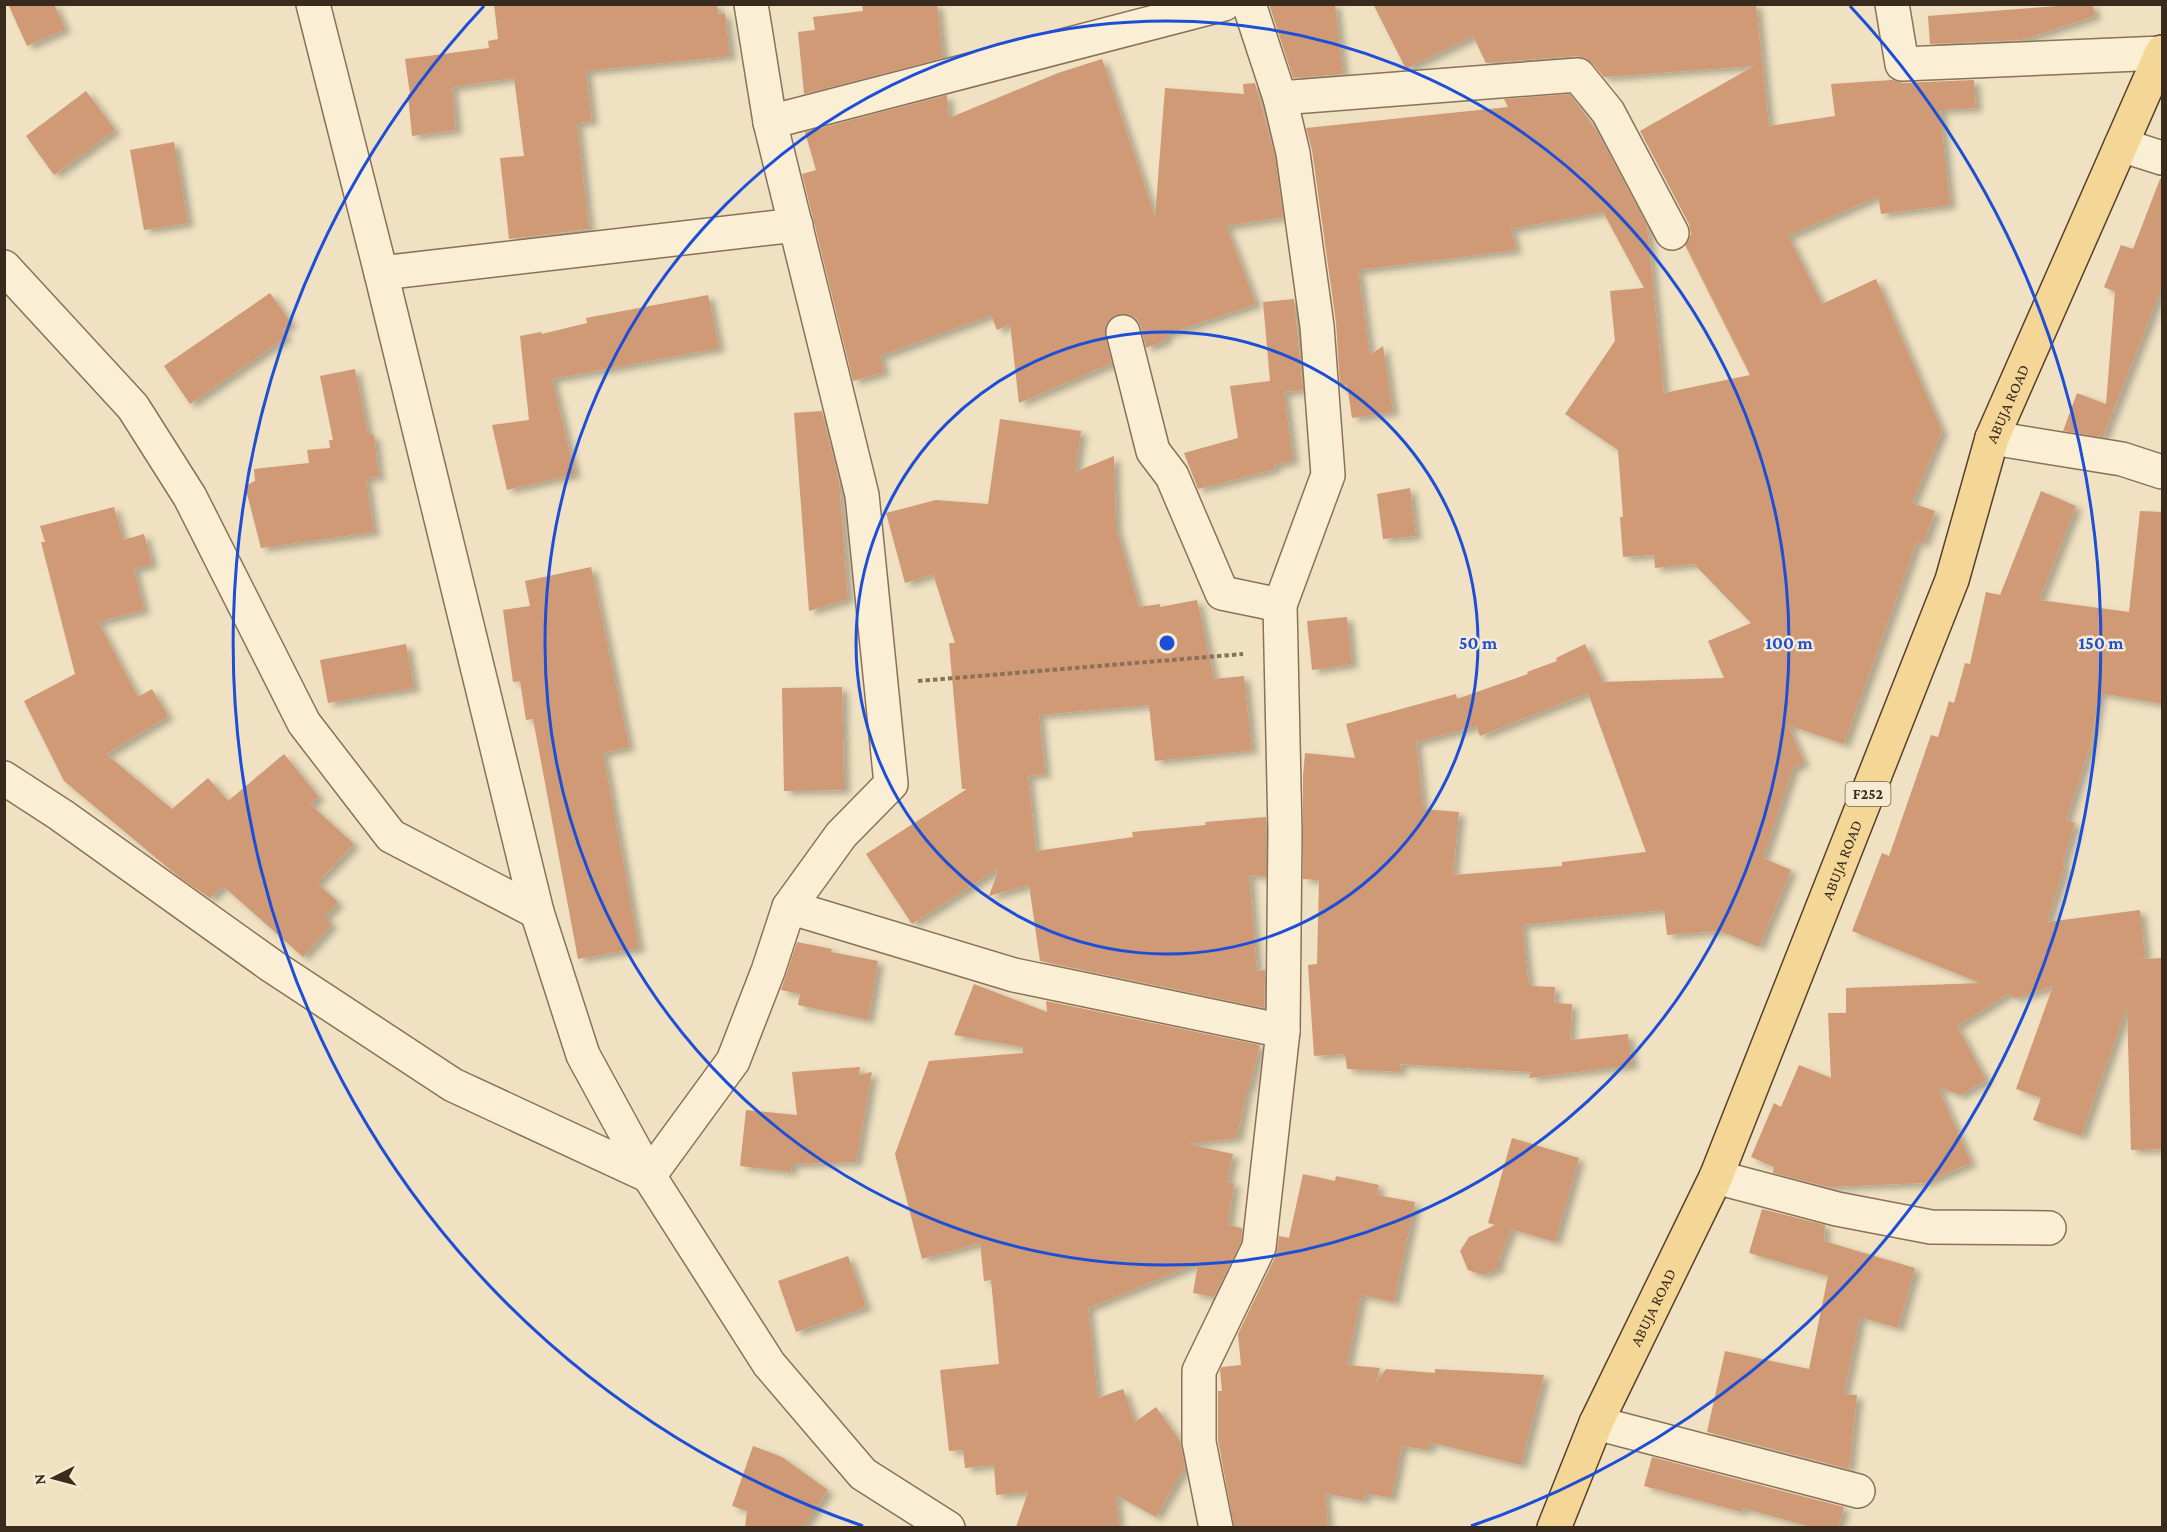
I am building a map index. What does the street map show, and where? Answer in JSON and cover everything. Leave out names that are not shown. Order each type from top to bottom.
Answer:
[{"type":"main road","name":"ABUJA ROAD","points":[[1554,1527],[1596,1423],[1716,1178],[1953,580],[1992,438],[2162,53]]},
{"type":"street","points":[[313,4],[537,912],[583,1055],[649,1176],[770,1364],[864,1474],[948,1527]]},
{"type":"street","points":[[649,1176],[733,1061],[768,971],[789,907],[841,835],[891,784],[862,495],[770,122],[751,4]]},
{"type":"street","points":[[770,122],[1224,4]]},
{"type":"street","points":[[1216,1527],[1198,1442],[1199,1371],[1259,1247],[1283,1031],[1285,831],[1280,605],[1328,475],[1317,326],[1293,153],[1280,98],[1249,4]]},
{"type":"street","points":[[1892,4],[1902,64],[2162,53]]},
{"type":"street","points":[[1280,98],[1578,75],[1608,112],[1672,233]]},
{"type":"street","points":[[2121,145],[2163,158]]},
{"type":"street","points":[[381,273],[796,225]]},
{"type":"street","points":[[4,267],[133,407],[190,497],[304,723],[392,836],[537,912]]},
{"type":"street","points":[[1124,332],[1153,451],[1173,476],[1221,593],[1280,605]]},
{"type":"street","points":[[1992,438],[2122,459],[2163,472]]},
{"type":"street","points":[[4,778],[61,815],[272,966],[453,1085],[649,1176]]},
{"type":"street","points":[[789,907],[1014,975],[1283,1031]]},
{"type":"street","points":[[1716,1178],[1837,1209],[1931,1227],[2049,1228]]},
{"type":"street","points":[[1596,1423],[1858,1491]]},
{"type":"path","points":[[882,684],[1282,651]]},
{"type":"building","points":[[8,4],[54,4],[65,29],[27,46]]},
{"type":"building","points":[[494,4],[717,4],[718,14],[725,13],[730,56],[586,71],[592,121],[577,123],[589,229],[509,239],[500,158],[524,156],[514,78],[452,87],[456,130],[412,136],[408,94],[410,94],[405,59],[489,48],[488,41],[498,39]]},
{"type":"building","points":[[862,4],[937,4],[943,58],[804,94],[798,32],[815,30],[813,17],[863,11]]},
{"type":"building","points":[[1269,4],[1335,4],[1343,74],[1293,78]]},
{"type":"building","points":[[1373,4],[1756,4],[1769,126],[1835,116],[1831,84],[1892,80],[1903,83],[1974,80],[1976,108],[1940,110],[1950,205],[1881,214],[1878,196],[1788,236],[1822,304],[1876,279],[1942,431],[1912,503],[1935,511],[1924,543],[1917,541],[1844,744],[1788,725],[1804,763],[1793,768],[1763,858],[1791,870],[1759,947],[1720,931],[1667,935],[1664,910],[1522,925],[1529,986],[1555,987],[1554,1003],[1572,1004],[1570,1040],[1628,1034],[1632,1065],[1529,1078],[1531,1072],[1400,1064],[1401,1072],[1347,1069],[1345,1054],[1314,1056],[1308,965],[1317,964],[1319,880],[1303,879],[1305,753],[1355,758],[1346,724],[1456,694],[1457,699],[1528,674],[1527,672],[1557,661],[1556,658],[1585,644],[1603,682],[1724,678],[1708,641],[1751,623],[1694,564],[1655,568],[1654,555],[1623,557],[1620,517],[1623,517],[1618,450],[1565,414],[1615,341],[1610,291],[1644,288],[1603,212],[1511,229],[1516,250],[1358,270],[1370,355],[1383,346],[1393,412],[1352,418],[1347,385],[1340,386],[1336,323],[1312,150],[1306,128],[1508,107],[1504,99],[1570,94],[1597,131],[1647,225],[1664,393],[1750,375],[1685,245],[1691,234],[1689,224],[1640,131],[1754,66],[1604,77],[1586,58],[1577,56],[1486,63],[1473,36],[1406,69]],"holes":[[[1588,693],[1646,852],[1562,862],[1562,866],[1453,875],[1459,812],[1423,809],[1416,742],[1476,726],[1480,736]]]},
{"type":"building","points":[[2092,4],[2095,16],[2021,40],[1930,44],[1928,16]]},
{"type":"building","points":[[1102,59],[1155,217],[1165,88],[1244,94],[1243,84],[1255,83],[1275,156],[1283,217],[1226,226],[1256,304],[1166,334],[1166,340],[1146,348],[1137,319],[1129,314],[1118,314],[1110,319],[1105,327],[1105,337],[1112,363],[1019,403],[1010,324],[997,330],[991,315],[880,356],[884,372],[853,381],[802,174],[816,170],[805,132],[947,95],[949,118],[1058,73]]},
{"type":"building","points":[[86,91],[115,130],[54,175],[26,136]]},
{"type":"building","points":[[174,142],[188,223],[144,230],[130,150]]},
{"type":"building","points":[[2160,179],[2163,179],[2163,284],[2103,437],[2063,431],[2077,393],[2106,404],[2115,292],[2104,287],[2121,245],[2133,249]]},
{"type":"building","points":[[270,293],[291,323],[282,330],[286,337],[190,404],[164,366]]},
{"type":"building","points":[[708,295],[719,348],[552,379],[575,474],[507,490],[492,425],[529,420],[520,336],[541,332],[542,334],[587,323],[586,318]]},
{"type":"building","points":[[1294,299],[1303,390],[1284,392],[1293,460],[1274,465],[1275,469],[1198,489],[1184,453],[1238,438],[1230,386],[1270,381],[1263,302]]},
{"type":"building","points":[[355,369],[368,435],[374,435],[379,477],[366,478],[374,532],[261,548],[245,486],[255,481],[254,469],[309,463],[307,450],[330,448],[329,440],[333,440],[320,376]]},
{"type":"building","points":[[822,411],[839,481],[848,599],[809,611],[794,413]]},
{"type":"building","points":[[1000,419],[1081,431],[1075,472],[1114,456],[1116,528],[1139,607],[1160,604],[1160,607],[1197,600],[1214,679],[1244,676],[1252,750],[1155,761],[1149,705],[1039,715],[1045,774],[1028,776],[1036,851],[1133,837],[1132,832],[1206,825],[1205,822],[1266,817],[1266,876],[1249,875],[1257,971],[1265,970],[1264,1008],[1040,961],[1029,885],[989,896],[999,868],[912,924],[866,854],[967,789],[962,789],[949,643],[955,643],[933,574],[905,583],[886,513],[936,500],[988,504]]},
{"type":"building","points":[[1410,488],[1416,536],[1383,539],[1377,494]]},
{"type":"building","points":[[2041,491],[2076,506],[2039,600],[2129,612],[2140,511],[2163,512],[2163,704],[2100,693],[2090,746],[2066,820],[2075,823],[2062,865],[2065,866],[2047,922],[2140,910],[2145,954],[2143,959],[2163,958],[2163,1149],[2131,1150],[2127,1006],[2081,1136],[2033,1120],[2041,1098],[2016,1089],[2053,986],[2016,998],[2008,994],[1957,1026],[1986,1080],[1960,1095],[1938,1087],[1971,1163],[1924,1183],[1828,1187],[1773,1173],[1774,1167],[1751,1157],[1774,1103],[1781,1107],[1799,1065],[1831,1078],[1828,1013],[1846,1013],[1846,988],[1980,983],[1852,931],[1882,853],[1889,856],[1931,735],[1938,737],[1949,701],[1954,703],[1965,663],[1970,664],[1986,592],[2000,595]]},
{"type":"building","points":[[114,507],[123,540],[144,534],[152,564],[134,569],[144,610],[98,622],[138,697],[152,689],[168,716],[106,754],[172,809],[208,778],[228,801],[284,754],[319,797],[310,804],[354,844],[317,883],[338,902],[325,917],[332,924],[303,957],[223,886],[210,898],[179,877],[64,781],[24,701],[75,674],[41,542],[45,542],[40,526]]},
{"type":"building","points":[[591,567],[629,747],[603,753],[639,948],[578,959],[533,719],[526,720],[520,681],[513,682],[503,610],[530,606],[525,581]]},
{"type":"building","points":[[1347,617],[1352,664],[1312,670],[1307,621]]},
{"type":"building","points":[[406,644],[414,688],[328,703],[320,660]]},
{"type":"building","points":[[842,687],[844,790],[784,791],[782,688]]},
{"type":"building","points":[[797,942],[832,949],[831,952],[878,961],[868,1020],[798,1005],[800,994],[781,990]]},
{"type":"building","points":[[974,984],[1047,1012],[1046,1001],[1260,1045],[1249,1088],[1247,1088],[1237,1138],[1188,1144],[1233,1154],[1227,1182],[1234,1183],[1228,1225],[1242,1228],[1241,1242],[1214,1297],[1193,1293],[1198,1263],[1088,1308],[1098,1398],[1123,1389],[1135,1422],[1156,1407],[1180,1441],[1185,1466],[1156,1517],[1116,1495],[1119,1527],[1016,1527],[1028,1492],[996,1495],[994,1465],[965,1468],[963,1450],[949,1451],[940,1370],[999,1364],[991,1280],[984,1281],[980,1243],[922,1259],[895,1154],[929,1061],[1023,1053],[1023,1047],[954,1035]]},
{"type":"building","points":[[860,1067],[859,1075],[872,1072],[856,1162],[792,1164],[791,1172],[740,1166],[746,1110],[797,1115],[792,1072]]},
{"type":"building","points":[[1512,1138],[1579,1158],[1555,1242],[1511,1229],[1499,1260],[1499,1268],[1483,1275],[1468,1270],[1460,1251],[1469,1237],[1495,1225],[1488,1223]]},
{"type":"building","points":[[1303,1174],[1335,1181],[1336,1176],[1379,1185],[1377,1195],[1415,1202],[1394,1302],[1361,1295],[1347,1365],[1380,1368],[1376,1383],[1386,1369],[1435,1373],[1435,1369],[1544,1375],[1521,1465],[1430,1442],[1429,1450],[1402,1446],[1391,1498],[1365,1493],[1364,1501],[1325,1493],[1328,1527],[1234,1527],[1218,1440],[1218,1391],[1222,1391],[1220,1370],[1222,1367],[1241,1365],[1238,1334],[1276,1255],[1279,1236],[1289,1238]]},
{"type":"building","points":[[1762,1209],[1825,1225],[1824,1241],[1915,1268],[1898,1328],[1860,1317],[1844,1394],[1857,1395],[1849,1469],[1707,1432],[1725,1351],[1809,1369],[1828,1276],[1749,1253]]},
{"type":"building","points":[[848,1256],[866,1307],[796,1332],[778,1281]]},
{"type":"building","points":[[753,1446],[782,1457],[828,1490],[803,1527],[745,1527],[747,1511],[732,1506]]},
{"type":"building","points":[[1652,1457],[1844,1507],[1838,1527],[1811,1527],[1743,1508],[1742,1512],[1644,1486]]}]
